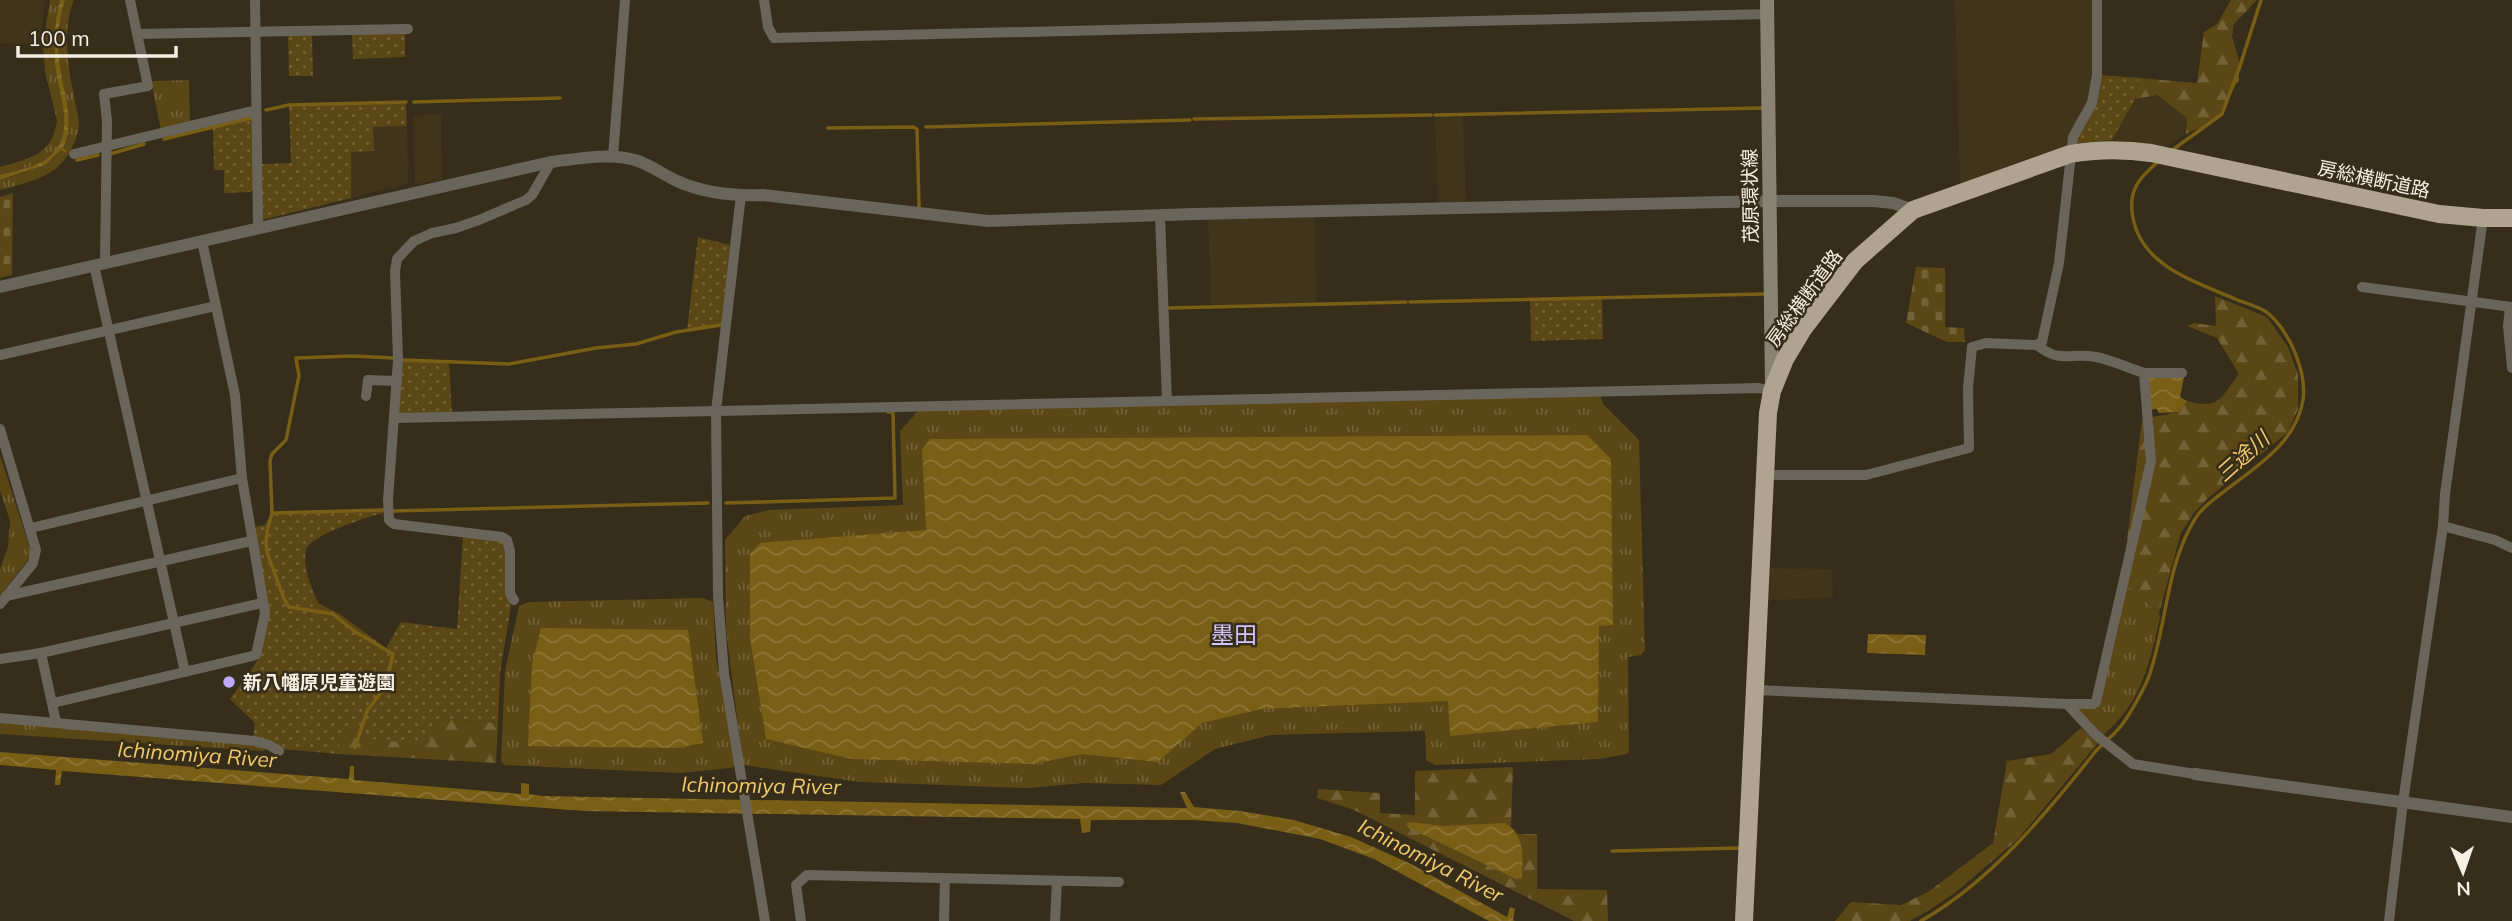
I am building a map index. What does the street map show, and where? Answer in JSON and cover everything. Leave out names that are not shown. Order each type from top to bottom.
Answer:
[{"type":"highway","name":"房総横断道路","points":[[1744,921],[1768,413],[1772,391],[1785,359],[1803,329],[1855,261],[1913,210],[2070,154],[2094,149],[2151,153],[2439,214],[2512,218]]},
{"type":"main road","name":"茂原環状線","points":[[1768,7],[1772,391]]},
{"type":"street","points":[[130,0],[148,86],[104,94],[107,121],[100,264],[108,330],[185,672]]},
{"type":"street","points":[[255,0],[258,228]]},
{"type":"street","points":[[613,157],[625,0]]},
{"type":"street","points":[[764,0],[768,27],[774,38],[1768,7]]},
{"type":"street","points":[[2037,345],[2042,342],[2059,263],[2073,137],[2092,103],[2097,75],[2097,0]]},
{"type":"street","points":[[137,34],[408,29]]},
{"type":"street","points":[[74,154],[256,110]]},
{"type":"street","points":[[0,287],[551,162],[613,157],[637,160],[685,185],[741,195],[776,196],[988,221],[1770,201],[1873,201],[1913,210]]},
{"type":"street","points":[[513,600],[510,594],[509,546],[502,537],[394,524],[389,520],[388,499],[397,381],[395,271],[400,254],[414,242],[432,233],[479,220],[526,200],[532,195],[551,162]]},
{"type":"street","points":[[741,195],[716,411],[718,596],[724,673],[765,921]]},
{"type":"street","points":[[1160,215],[1167,401]]},
{"type":"street","points":[[2389,921],[2483,218]]},
{"type":"street","points":[[53,703],[249,659],[256,655],[265,613],[242,478],[235,395],[202,241]]},
{"type":"street","points":[[2362,287],[2511,307],[2508,326],[2512,368]]},
{"type":"street","points":[[0,355],[215,306]]},
{"type":"street","points":[[1764,475],[1866,475],[1969,448],[1968,388],[1972,347],[1986,343],[2037,345],[2055,357],[2100,357],[2144,373],[2182,373]]},
{"type":"street","points":[[1756,690],[2067,704],[2096,702],[2151,461],[2144,373]]},
{"type":"street","points":[[366,396],[368,380],[397,381]]},
{"type":"street","points":[[395,418],[1746,388],[1772,391]]},
{"type":"street","points":[[0,429],[36,557],[3,600]]},
{"type":"street","points":[[30,528],[242,478]]},
{"type":"street","points":[[2443,526],[2495,540],[2512,548]]},
{"type":"street","points":[[3,600],[251,541]]},
{"type":"street","points":[[0,659],[41,653],[262,603]]},
{"type":"street","points":[[41,653],[56,723]]},
{"type":"street","points":[[2067,704],[2096,735],[2133,764],[2512,817]]},
{"type":"street","points":[[0,718],[255,741],[279,751]]},
{"type":"street","points":[[801,921],[796,885],[807,875],[1119,882]]},
{"type":"street","points":[[944,921],[945,878]]},
{"type":"street","points":[[1055,921],[1056,881]]},
{"type":"shaded area","points":[[0,0],[45,0],[40,45],[0,43]]},
{"type":"shaded area","points":[[1955,0],[2095,0],[2091,95],[2065,148],[2036,155],[1960,184]]},
{"type":"shaded area","points":[[2157,95],[2187,118],[2186,134],[2166,147],[2112,140],[2135,99]]},
{"type":"shaded area","points":[[441,114],[442,180],[415,184],[413,116]]},
{"type":"shaded area","points":[[1463,114],[1466,202],[1438,203],[1435,115]]},
{"type":"shaded area","points":[[407,126],[408,184],[351,198],[351,152],[373,127]]},
{"type":"shaded area","points":[[1315,216],[1316,304],[1211,306],[1208,218]]},
{"type":"shaded area","points":[[1770,568],[1832,569],[1833,598],[1769,600]]},
{"type":"green space","points":[[50,0],[60,0],[56,24],[55,64],[64,115],[62,140],[56,150],[41,162],[0,175],[0,167],[38,154],[50,142],[54,133],[57,121],[45,71],[43,44]]},
{"type":"green space","points":[[65,0],[74,0],[68,23],[67,48],[79,120],[76,139],[63,161],[49,173],[0,190],[0,180],[41,166],[61,150],[67,151],[62,148],[69,118],[60,66],[59,41],[59,24]]},
{"type":"green space","points":[[2231,0],[2257,0],[2234,24],[2232,36],[2239,61],[2239,80],[2216,120],[2186,134],[2187,118],[2157,95],[2135,99],[2139,78],[2197,83],[2204,32],[2217,24]]},
{"type":"green space","points":[[405,31],[405,57],[353,59],[352,33]]},
{"type":"green space","points":[[288,34],[312,34],[313,76],[289,76]]},
{"type":"green space","points":[[2101,75],[2139,78],[2135,99],[2112,140],[2073,144]]},
{"type":"green space","points":[[189,80],[190,123],[161,130],[151,81]]},
{"type":"green space","points":[[406,102],[407,126],[373,127],[374,151],[351,152],[351,198],[262,220],[260,164],[291,163],[289,105]]},
{"type":"green space","points":[[254,113],[254,188],[251,192],[224,193],[224,170],[214,170],[213,123]]},
{"type":"green space","points":[[13,193],[12,275],[0,278],[0,197]]},
{"type":"green space","points":[[698,237],[730,245],[721,325],[687,330]]},
{"type":"green space","points":[[1916,267],[1945,268],[1945,327],[1964,328],[1965,342],[1947,342],[1906,323]]},
{"type":"green space","points":[[2215,296],[2267,317],[2288,347],[2298,374],[2298,409],[2288,432],[2207,499],[2194,513],[2181,533],[2159,613],[2122,581],[2142,419],[2179,412],[2187,401],[2207,404],[2219,400],[2239,374],[2217,338],[2187,326],[2194,323],[2216,326]]},
{"type":"green space","points":[[1602,297],[1603,339],[1531,341],[1530,299]]},
{"type":"green space","points":[[403,360],[449,362],[452,413],[397,414]]},
{"type":"green space","points":[[1600,395],[1603,404],[1639,440],[1645,650],[1641,655],[1628,657],[1627,754],[1599,759],[1435,765],[1426,760],[1425,731],[1271,735],[1215,749],[1161,785],[1085,783],[1028,788],[860,782],[743,765],[726,630],[725,540],[745,516],[769,510],[903,505],[900,431],[920,409]]},
{"type":"green space","points":[[0,455],[32,555],[0,595],[0,569],[8,547],[10,521],[0,490]]},
{"type":"green space","points":[[383,510],[383,513],[340,527],[310,544],[306,550],[305,563],[318,603],[341,615],[386,648],[401,622],[457,629],[463,535],[505,541],[511,606],[500,673],[498,723],[440,718],[427,745],[371,739],[360,726],[339,739],[339,754],[280,749],[253,738],[255,723],[230,699],[258,660],[264,636],[254,527],[265,525],[272,513]]},
{"type":"green space","points":[[2126,584],[2159,613],[2160,617],[2142,682],[2127,710],[2103,735],[2075,706],[2094,706]]},
{"type":"green space","points":[[703,598],[713,602],[716,658],[735,766],[680,773],[504,765],[501,761],[505,671],[519,606],[528,602]]},
{"type":"green space","points":[[440,718],[498,723],[496,763],[339,754],[339,739],[360,726]]},
{"type":"green space","points":[[0,721],[267,747],[264,751],[0,734]]},
{"type":"green space","points":[[2081,728],[2098,743],[2018,839],[1956,892],[1910,921],[1835,921],[1851,902],[1901,905],[1928,892],[1993,843],[2007,761],[2051,754]]},
{"type":"green space","points":[[1513,767],[1511,827],[1517,834],[1537,834],[1537,889],[1607,890],[1608,921],[1574,921],[1354,810],[1317,798],[1318,789],[1380,793],[1380,813],[1415,815],[1415,771]]},
{"type":"water","points":[[60,0],[65,0],[60,18],[58,45],[69,120],[63,148],[67,151],[66,153],[61,150],[45,165],[0,180],[0,175],[30,167],[46,159],[56,150],[62,139],[64,115],[55,64],[56,24]]},
{"type":"water","points":[[2149,376],[2184,377],[2180,397],[2187,401],[2179,412],[2159,413],[2157,409],[2149,410]]},
{"type":"water","points":[[1587,435],[1611,459],[1613,625],[1599,626],[1598,722],[1450,736],[1448,701],[1261,709],[1202,723],[1158,762],[1082,754],[1033,764],[852,759],[766,739],[750,637],[750,554],[760,543],[926,530],[922,450],[930,439]]},
{"type":"water","points":[[541,628],[688,630],[703,743],[675,748],[528,746],[532,664]]},
{"type":"water","points":[[1868,634],[1926,635],[1925,655],[1867,653]]},
{"type":"water","points":[[0,752],[349,779],[350,766],[354,766],[354,780],[521,794],[521,783],[529,784],[529,794],[542,796],[1187,808],[1180,792],[1185,792],[1194,807],[1294,820],[1351,837],[1409,863],[1507,917],[1510,907],[1515,909],[1515,921],[1489,921],[1374,859],[1320,839],[1237,823],[1091,820],[1090,832],[1082,833],[1080,819],[584,811],[62,771],[60,785],[55,785],[56,770],[0,765]]},
{"type":"water","points":[[1409,822],[1443,826],[1505,823],[1512,828],[1519,840],[1522,878],[1516,879],[1409,828],[1406,824]]},
{"type":"waterway","name":"三途川","points":[[2171,151],[2222,114],[2261,0]]},
{"type":"waterway","points":[[414,102],[560,98]]},
{"type":"waterway","points":[[266,110],[289,105],[406,102]]},
{"type":"waterway","points":[[1435,115],[1763,108]]},
{"type":"waterway","points":[[1194,119],[1431,115]]},
{"type":"waterway","points":[[164,139],[251,118]]},
{"type":"waterway","points":[[926,127],[1190,120]]},
{"type":"waterway","points":[[828,128],[917,129],[919,206]]},
{"type":"waterway","points":[[110,154],[144,144]]},
{"type":"waterway","points":[[77,160],[98,155]]},
{"type":"waterway","name":"三途川","points":[[1921,921],[1971,886],[2016,845],[2095,752],[2121,726],[2149,676],[2173,573],[2195,519],[2207,504],[2272,454],[2292,430],[2299,416],[2304,389],[2300,365],[2277,322],[2259,308],[2175,272],[2148,250],[2139,235],[2133,218],[2134,192],[2141,178],[2160,160]]},
{"type":"waterway","points":[[1410,302],[1764,294]]},
{"type":"waterway","points":[[1168,308],[1406,302]]},
{"type":"waterway","points":[[403,360],[509,364],[596,348],[636,344],[676,332],[721,325]]},
{"type":"waterway","points":[[355,748],[367,711],[386,686],[393,654],[354,631],[333,614],[289,607],[267,552],[267,531],[272,513],[270,461],[272,454],[286,440],[299,376],[296,358],[393,358]]},
{"type":"waterway","points":[[726,503],[895,498],[893,412],[888,412]]},
{"type":"waterway","points":[[392,511],[708,503]]},
{"type":"waterway","points":[[273,513],[383,510]]},
{"type":"waterway","points":[[1612,851],[1742,848]]},
{"type":"place","name":"新八幡原児童遊園","points":[[229,682]]},
{"type":"district","name":"墨田","points":[[1234,634]]},
{"type":"water label","name":"Ichinomiya River","points":[[197,754]]},
{"type":"water label","name":"Ichinomiya River","points":[[761,785]]},
{"type":"water label","name":"Ichinomiya River","points":[[1431,860]]}]
